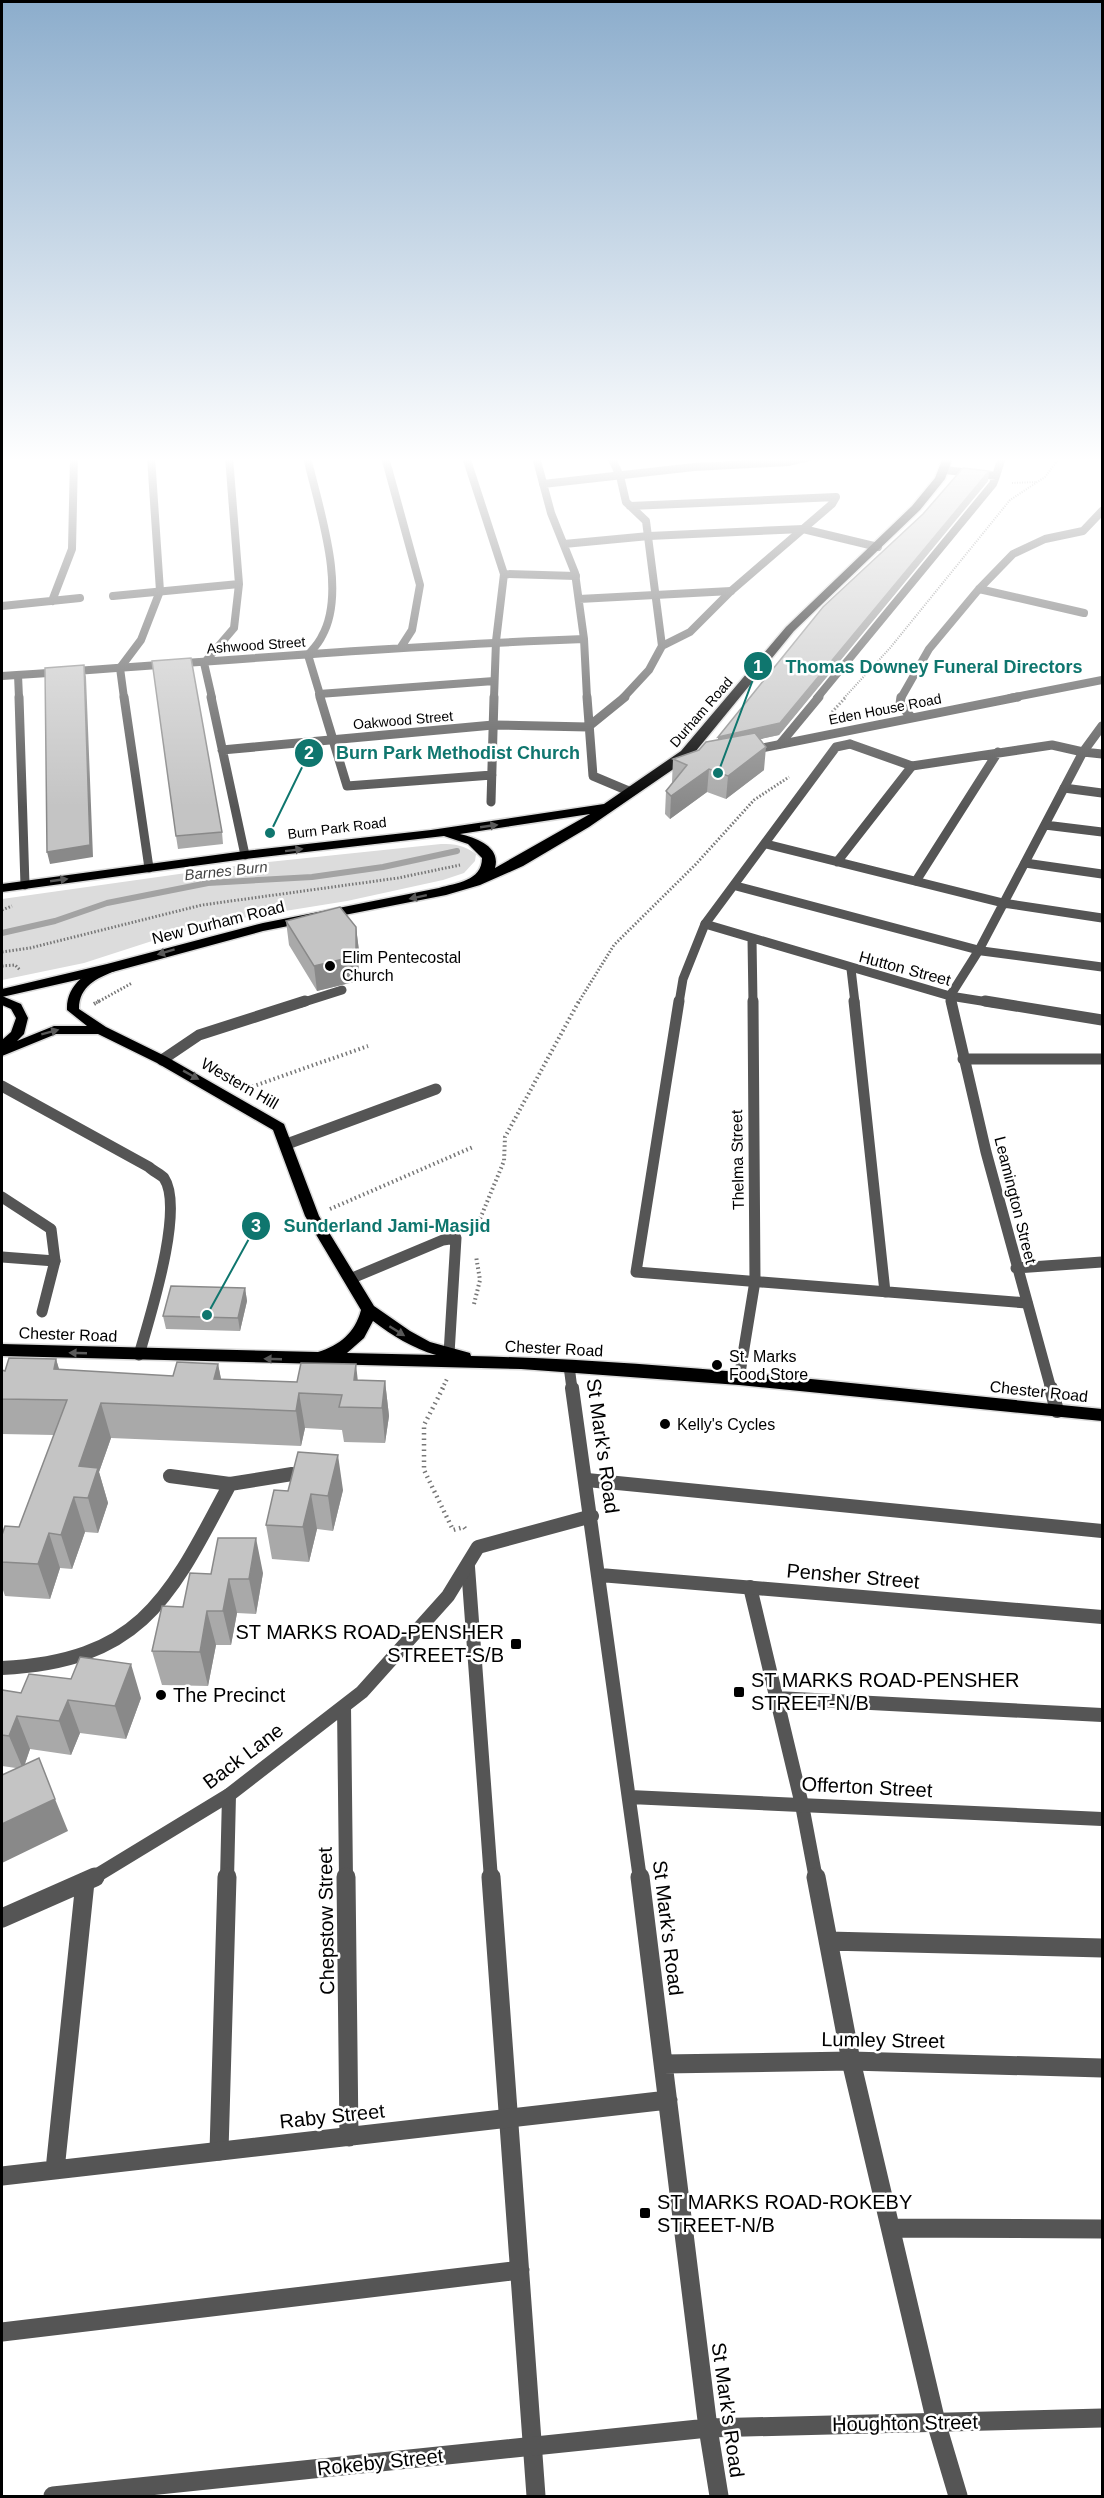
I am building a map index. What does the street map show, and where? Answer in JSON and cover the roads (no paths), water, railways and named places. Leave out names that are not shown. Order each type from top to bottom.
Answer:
[{"type":"highway","name":"Durham Road","points":[[604,808],[674,764],[699,741],[790,628],[847,574]]},
{"type":"highway","name":"Burn Park Road","points":[[2,888],[246,855],[430,834],[604,808]]},
{"type":"highway","name":"New Durham Road","points":[[2,993],[111,968],[204,941],[419,897],[475,882],[518,863],[584,824],[604,808]]},
{"type":"highway","points":[[430,834],[453,835],[473,841],[485,849],[490,859],[487,871],[475,882]]},
{"type":"main road","name":"Western Hill","points":[[111,968],[82,984],[73,998],[73,1010],[101,1030],[227,1095],[279,1127],[312,1216],[369,1310],[404,1335],[451,1358]]},
{"type":"main road","points":[[2,999],[16,1007],[22,1018],[17,1034],[2,1047]]},
{"type":"main road","points":[[2,1052],[54,1030],[101,1030]]},
{"type":"main road","points":[[312,1360],[338,1351],[349,1344],[363,1328],[369,1310]]},
{"type":"main road","name":"Chester Road","points":[[2,1350],[312,1360],[451,1358],[739,1378],[1102,1415]]},
{"type":"street","points":[[52,601],[63,574]]},
{"type":"street","points":[[149,868],[120,668],[141,640],[160,591],[159,574]]},
{"type":"street","points":[[238,574],[234,628],[204,663],[246,855]]},
{"type":"street","points":[[331,574],[329,620],[324,635],[308,655],[347,786],[492,774]]},
{"type":"street","points":[[401,647],[412,630],[420,585],[417,574]]},
{"type":"street","points":[[491,802],[496,641],[504,574],[576,576],[584,639],[593,776],[631,792]]},
{"type":"street","points":[[588,727],[622,701],[657,659],[662,646],[653,574]]},
{"type":"street","points":[[662,646],[690,632],[751,574]]},
{"type":"street","points":[[780,744],[919,574]]},
{"type":"street","points":[[911,717],[900,705],[901,694],[929,649],[994,574]]},
{"type":"street","points":[[113,596],[239,584]]},
{"type":"street","points":[[979,589],[1084,613]]},
{"type":"street","points":[[579,599],[731,591]]},
{"type":"street","points":[[2,606],[80,598]]},
{"type":"street","name":"Ashwood Street","points":[[2,676],[401,647],[496,641],[584,639]]},
{"type":"street","points":[[18,675],[25,885]]},
{"type":"street","points":[[319,694],[494,681]]},
{"type":"street","name":"Eden House Road","points":[[747,751],[1102,681]]},
{"type":"street","name":"Oakwood Street","points":[[222,750],[493,725],[588,727]]},
{"type":"street","points":[[950,996],[979,950],[1083,752],[1102,726]]},
{"type":"street","points":[[1027,1304],[636,1272],[683,979],[705,924],[736,886],[836,747],[850,744],[912,765],[1052,745],[1102,754]]},
{"type":"street","points":[[916,881],[998,752]]},
{"type":"street","points":[[674,764],[694,761]]},
{"type":"street","points":[[837,862],[912,765]]},
{"type":"street","points":[[1064,788],[1102,793]]},
{"type":"street","points":[[1045,825],[1102,832]]},
{"type":"street","points":[[765,844],[1003,903],[1102,918]]},
{"type":"street","points":[[1025,863],[1102,874]]},
{"type":"street","points":[[736,886],[979,950],[1102,968]]},
{"type":"street","name":"Hutton Street","points":[[705,924],[851,969],[950,996],[1102,1020]]},
{"type":"street","name":"Thelma Street","points":[[739,1378],[755,1281],[752,939]]},
{"type":"street","points":[[851,969],[885,1292]]},
{"type":"street","points":[[162,1060],[199,1035],[342,990]]},
{"type":"street","name":"Leamington Street","points":[[950,996],[963,1059],[1016,1268],[1057,1411]]},
{"type":"street","points":[[963,1059],[1102,1059]]},
{"type":"street","points":[[2,1086],[149,1167],[164,1179],[170,1201],[166,1251],[139,1355]]},
{"type":"street","points":[[287,1144],[436,1089]]},
{"type":"street","points":[[2,1197],[51,1229],[55,1261],[42,1312]]},
{"type":"street","points":[[350,1279],[443,1240],[456,1238],[451,1358]]},
{"type":"street","points":[[2,1257],[55,1261]]},
{"type":"street","points":[[1016,1268],[1102,1262]]},
{"type":"street","name":"St Mark's Road","points":[[569,1366],[587,1480],[630,1797],[708,2428],[719,2496]]},
{"type":"street","points":[[170,1476],[230,1484],[292,1474]]},
{"type":"street","points":[[587,1480],[1102,1531]]},
{"type":"street","points":[[2,1670],[48,1663],[88,1652],[149,1615],[175,1581],[230,1484]]},
{"type":"street","name":"Back Lane","points":[[2,1918],[85,1882],[229,1795],[345,1706],[362,1692],[448,1596],[468,1567],[478,1547],[592,1516]]},
{"type":"street","points":[[468,1567],[536,2496]]},
{"type":"street","name":"Pensher Street","points":[[600,1575],[1102,1617]]},
{"type":"street","points":[[750,1587],[802,1805],[851,2061],[936,2422],[958,2496]]},
{"type":"street","points":[[777,1698],[1102,1715]]},
{"type":"street","name":"Chepstow Street","points":[[345,1706],[349,2137]]},
{"type":"street","points":[[219,2151],[229,1795]]},
{"type":"street","name":"Offerton Street","points":[[630,1797],[1102,1819]]},
{"type":"street","points":[[55,2170],[85,1882]]},
{"type":"street","points":[[828,1941],[1102,1948]]},
{"type":"street","name":"Lumley Street","points":[[663,2064],[851,2061],[1102,2068]]},
{"type":"street","name":"Raby Street","points":[[2,2176],[668,2100]]},
{"type":"street","points":[[891,2228],[1102,2229]]},
{"type":"street","points":[[2,2332],[520,2270]]},
{"type":"street","name":"Houghton Street","points":[[708,2428],[1102,2418]]},
{"type":"street","name":"Rokeby Street","points":[[53,2496],[708,2428]]},
{"type":"waterway","name":"Barnes Burn","points":[[2,933],[55,921],[107,903],[208,883],[312,877],[383,867],[457,851]]},
{"type":"place","name":"Thomas Downey Funeral Directors","points":[[718,773]]},
{"type":"place","name":"Burn Park Methodist Church","points":[[270,833]]},
{"type":"place","name":"Elim Pentecostal Church","points":[[330,966]]},
{"type":"place","name":"Sunderland Jami-Masjid","points":[[207,1315]]},
{"type":"place","name":"St. Marks Food Store","points":[[717,1365]]},
{"type":"place","name":"Kelly's Cycles","points":[[665,1424]]},
{"type":"place","name":"ST MARKS ROAD-PENSHER STREET-S/B","points":[[516,1644]]},
{"type":"place","name":"ST MARKS ROAD-PENSHER STREET-N/B","points":[[739,1692]]},
{"type":"place","name":"The Precinct","points":[[161,1695]]},
{"type":"place","name":"ST MARKS ROAD-ROKEBY STREET-N/B","points":[[645,2213]]}]
